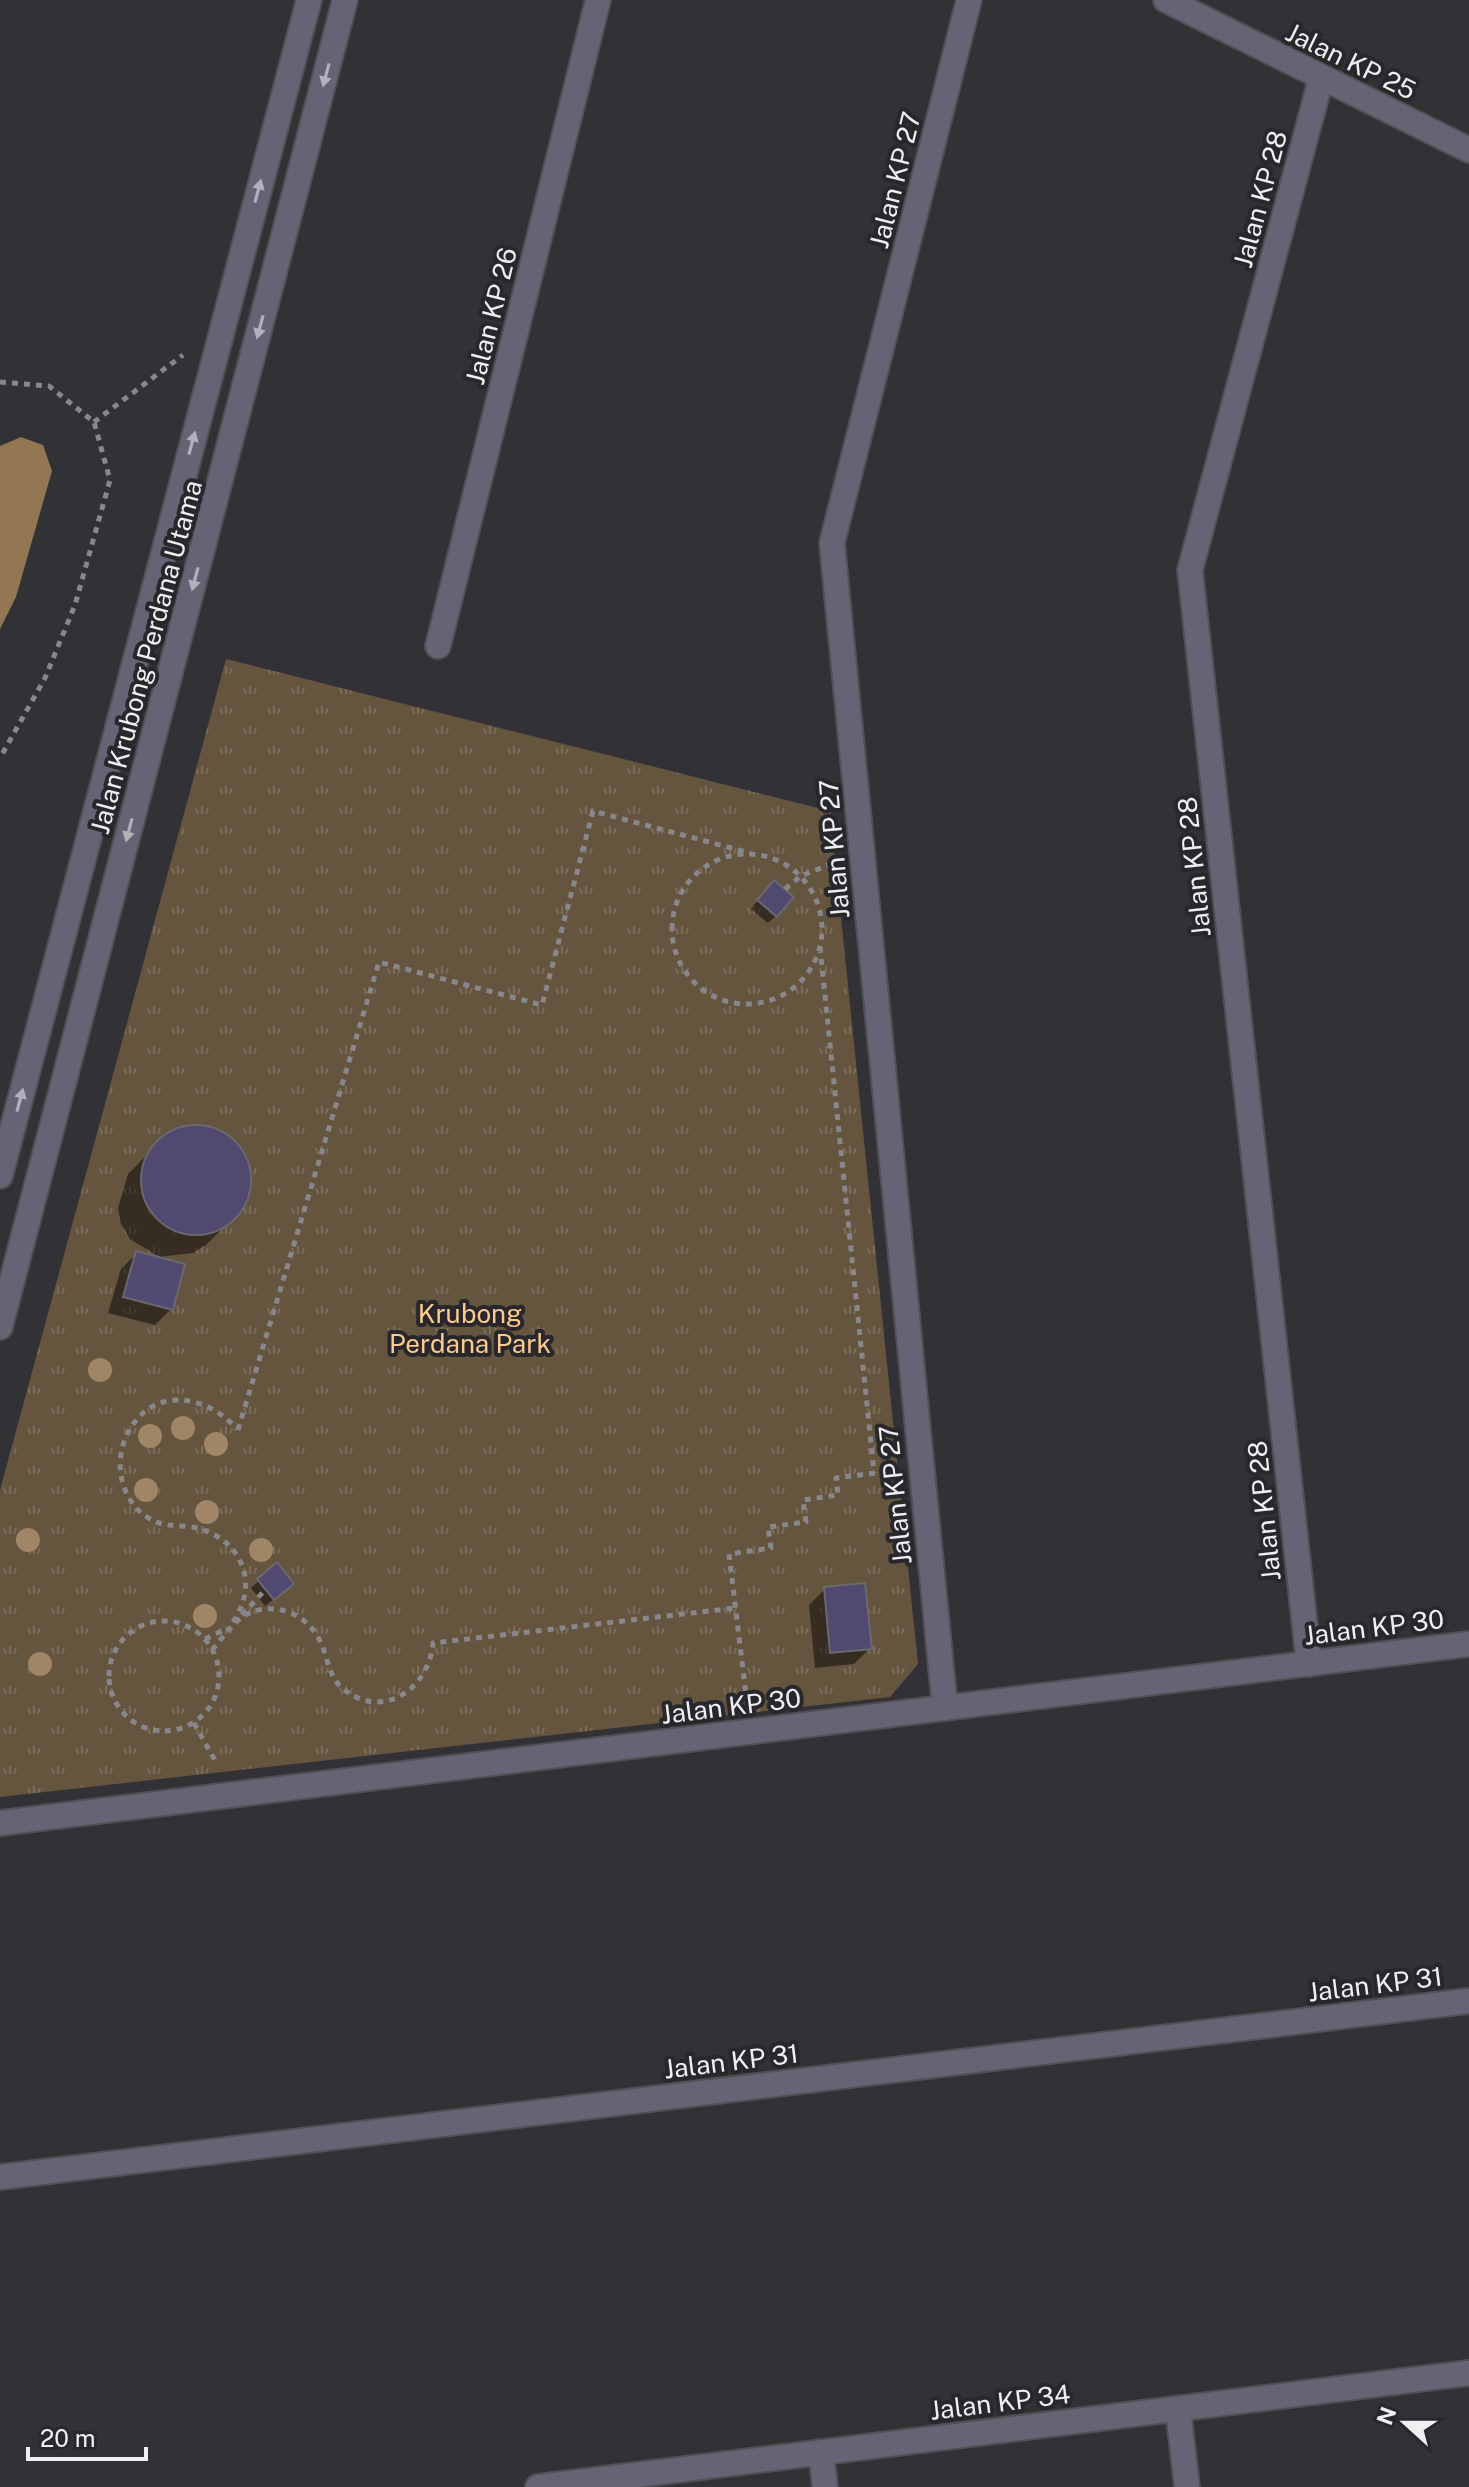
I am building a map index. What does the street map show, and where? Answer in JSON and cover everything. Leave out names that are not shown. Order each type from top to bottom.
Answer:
[{"type":"street","name":"Jalan Krubong Perdana Utama","points":[[0,1176],[309,0]]},
{"type":"street","name":"Jalan Krubong Perdana Utama","points":[[0,1327],[345,0]]},
{"type":"street","name":"Jalan KP 26","points":[[438,646],[598,0]]},
{"type":"street","name":"Jalan KP 27","points":[[945,1708],[832,543],[969,0]]},
{"type":"street","name":"Jalan KP 25","points":[[1166,0],[1469,150]]},
{"type":"street","name":"Jalan KP 28","points":[[1309,1664],[1190,570],[1321,79]]},
{"type":"street","name":"Jalan KP 30","points":[[0,1823],[1469,1644]]},
{"type":"street","name":"Jalan KP 31","points":[[0,2177],[1469,2001]]},
{"type":"street","name":"Jalan KP 34","points":[[538,2487],[1469,2373]]},
{"type":"street","points":[[1178,2409],[1187,2487]]},
{"type":"street","points":[[821,2452],[825,2487]]},
{"type":"path","points":[[94,422],[192,348]]},
{"type":"path","points":[[0,382],[49,386],[94,422],[110,480],[75,605],[45,678],[0,758]]},
{"type":"path","points":[[230,1627],[246,1597],[247,1581],[235,1550],[223,1539],[208,1532],[169,1527],[150,1519],[134,1505],[123,1487],[119,1467],[122,1445],[131,1426],[146,1412],[175,1401],[206,1403],[224,1414],[238,1430],[379,962],[542,1005],[593,811],[786,864],[801,876],[820,909],[820,947],[874,1473]]},
{"type":"path","points":[[750,853],[712,861],[684,887],[674,907],[671,929],[674,951],[684,971],[699,988],[718,1000],[761,1004],[782,996],[800,983],[820,947]]},
{"type":"path","points":[[785,889],[801,876]]},
{"type":"path","points":[[750,1731],[729,1554],[771,1548],[768,1527],[806,1522],[803,1500],[838,1495],[836,1478],[920,1467]]},
{"type":"path","points":[[212,1650],[265,1590]]},
{"type":"path","points":[[205,1639],[244,1616],[261,1610],[296,1615],[311,1626],[321,1641],[331,1674],[341,1687],[354,1696],[386,1700],[416,1687],[432,1659],[433,1643],[735,1608]]},
{"type":"path","points":[[171,1621],[188,1627],[205,1639],[212,1650],[218,1673],[215,1698],[194,1723],[160,1732],[143,1728],[117,1706],[110,1689],[109,1671],[113,1654],[137,1628],[171,1621]]},
{"type":"path","points":[[194,1723],[235,1794]]},
{"type":"green space","name":"Krubong Perdana Park","points":[[226,659],[830,811],[918,1664],[890,1697],[0,1797],[0,1490]]},
{"type":"shaded area","points":[[21,437],[43,445],[52,471],[16,597],[0,629],[0,446]]},
{"type":"building","points":[[774,880],[794,897],[777,917],[757,900]]},
{"type":"building","points":[[196,1125],[217,1129],[235,1141],[247,1159],[251,1180],[247,1201],[235,1219],[217,1231],[196,1235],[175,1231],[157,1219],[145,1201],[141,1180],[145,1159],[157,1141],[175,1129]]},
{"type":"building","points":[[136,1251],[185,1264],[173,1310],[123,1297]]},
{"type":"building","points":[[277,1562],[294,1584],[274,1600],[257,1579]]},
{"type":"building","points":[[865,1583],[872,1649],[830,1653],[824,1587]]}]
